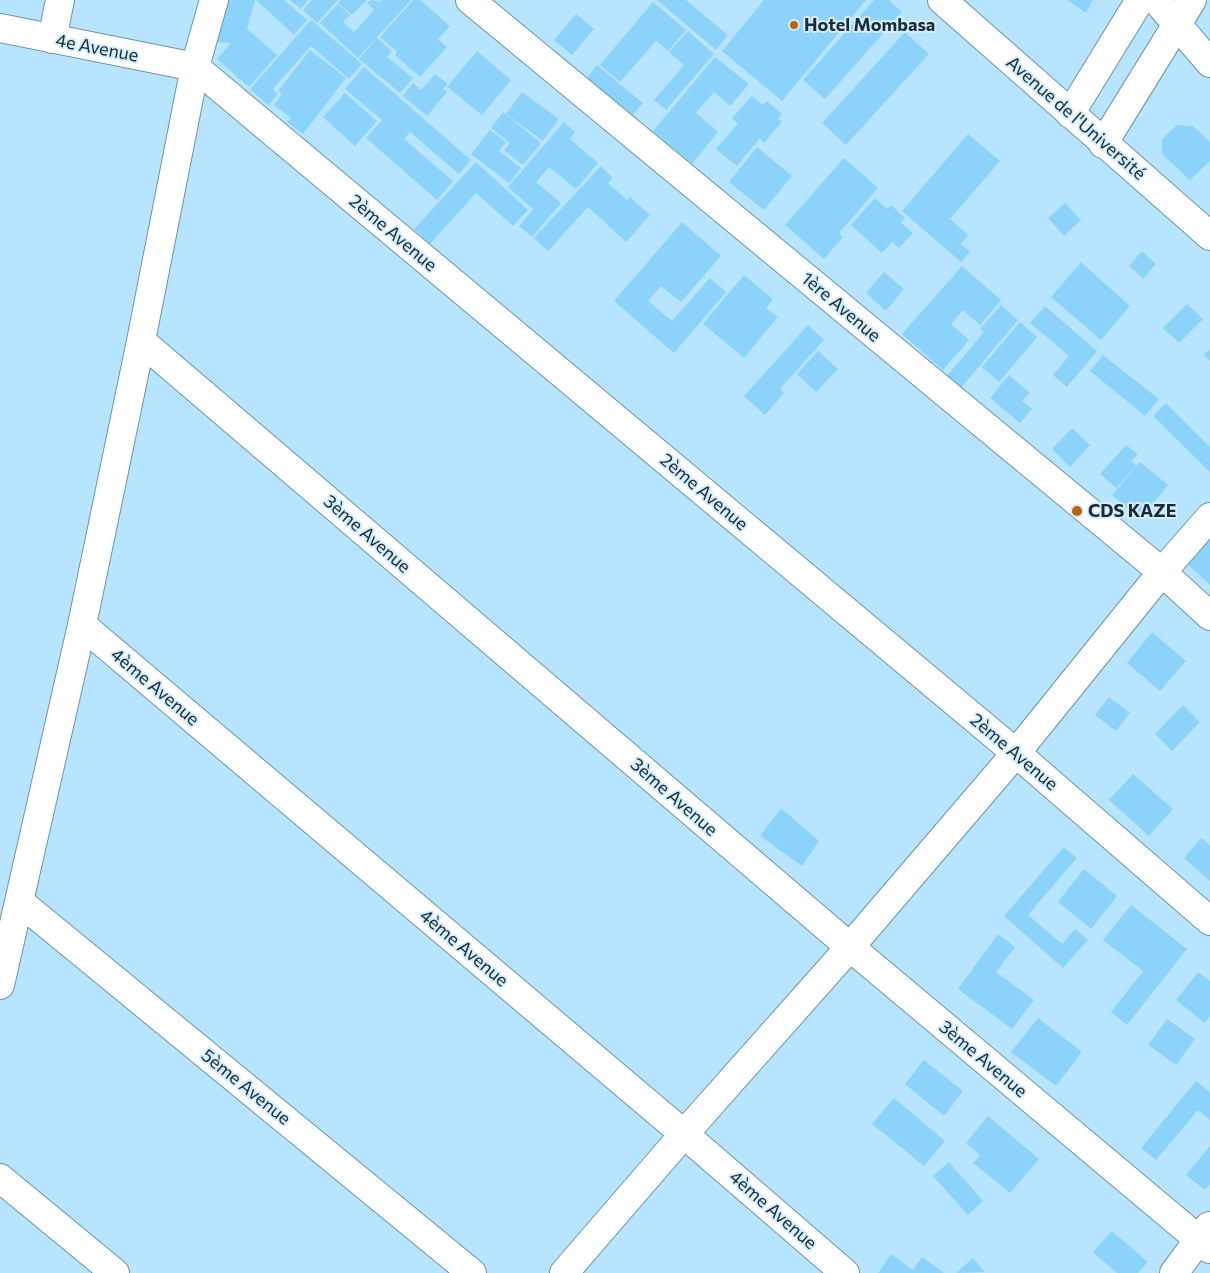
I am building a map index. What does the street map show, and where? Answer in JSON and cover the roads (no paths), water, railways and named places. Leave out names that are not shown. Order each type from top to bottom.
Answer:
[{"type":"street","points":[[52,39],[60,0]]},
{"type":"street","points":[[0,985],[82,625],[195,67],[214,0]]},
{"type":"street","name":"1ère Avenue","points":[[470,0],[1162,572],[1210,616]]},
{"type":"street","name":"Avenue de l'Université","points":[[942,0],[1103,144],[1210,236]]},
{"type":"street","points":[[1070,114],[1140,0]]},
{"type":"street","points":[[1156,0],[1210,63]]},
{"type":"street","points":[[1103,144],[1192,0]]},
{"type":"street","name":"4e Avenue","points":[[0,28],[195,67]]},
{"type":"street","name":"2ème Avenue","points":[[195,67],[1016,753],[1210,921]]},
{"type":"street","name":"3ème Avenue","points":[[141,341],[850,947],[1206,1238]]},
{"type":"street","points":[[564,1273],[850,947],[1016,753],[1162,572],[1210,517]]},
{"type":"street","name":"4ème Avenue","points":[[82,625],[684,1134],[845,1273]]},
{"type":"street","name":"5ème Avenue","points":[[20,902],[472,1273]]},
{"type":"street","points":[[0,1178],[115,1273]]},
{"type":"street","points":[[1174,1273],[1206,1238]]},
{"type":"place","name":"Hotel Mombasa","points":[[794,25]]},
{"type":"place","name":"CDS KAZE","points":[[1077,511]]}]
